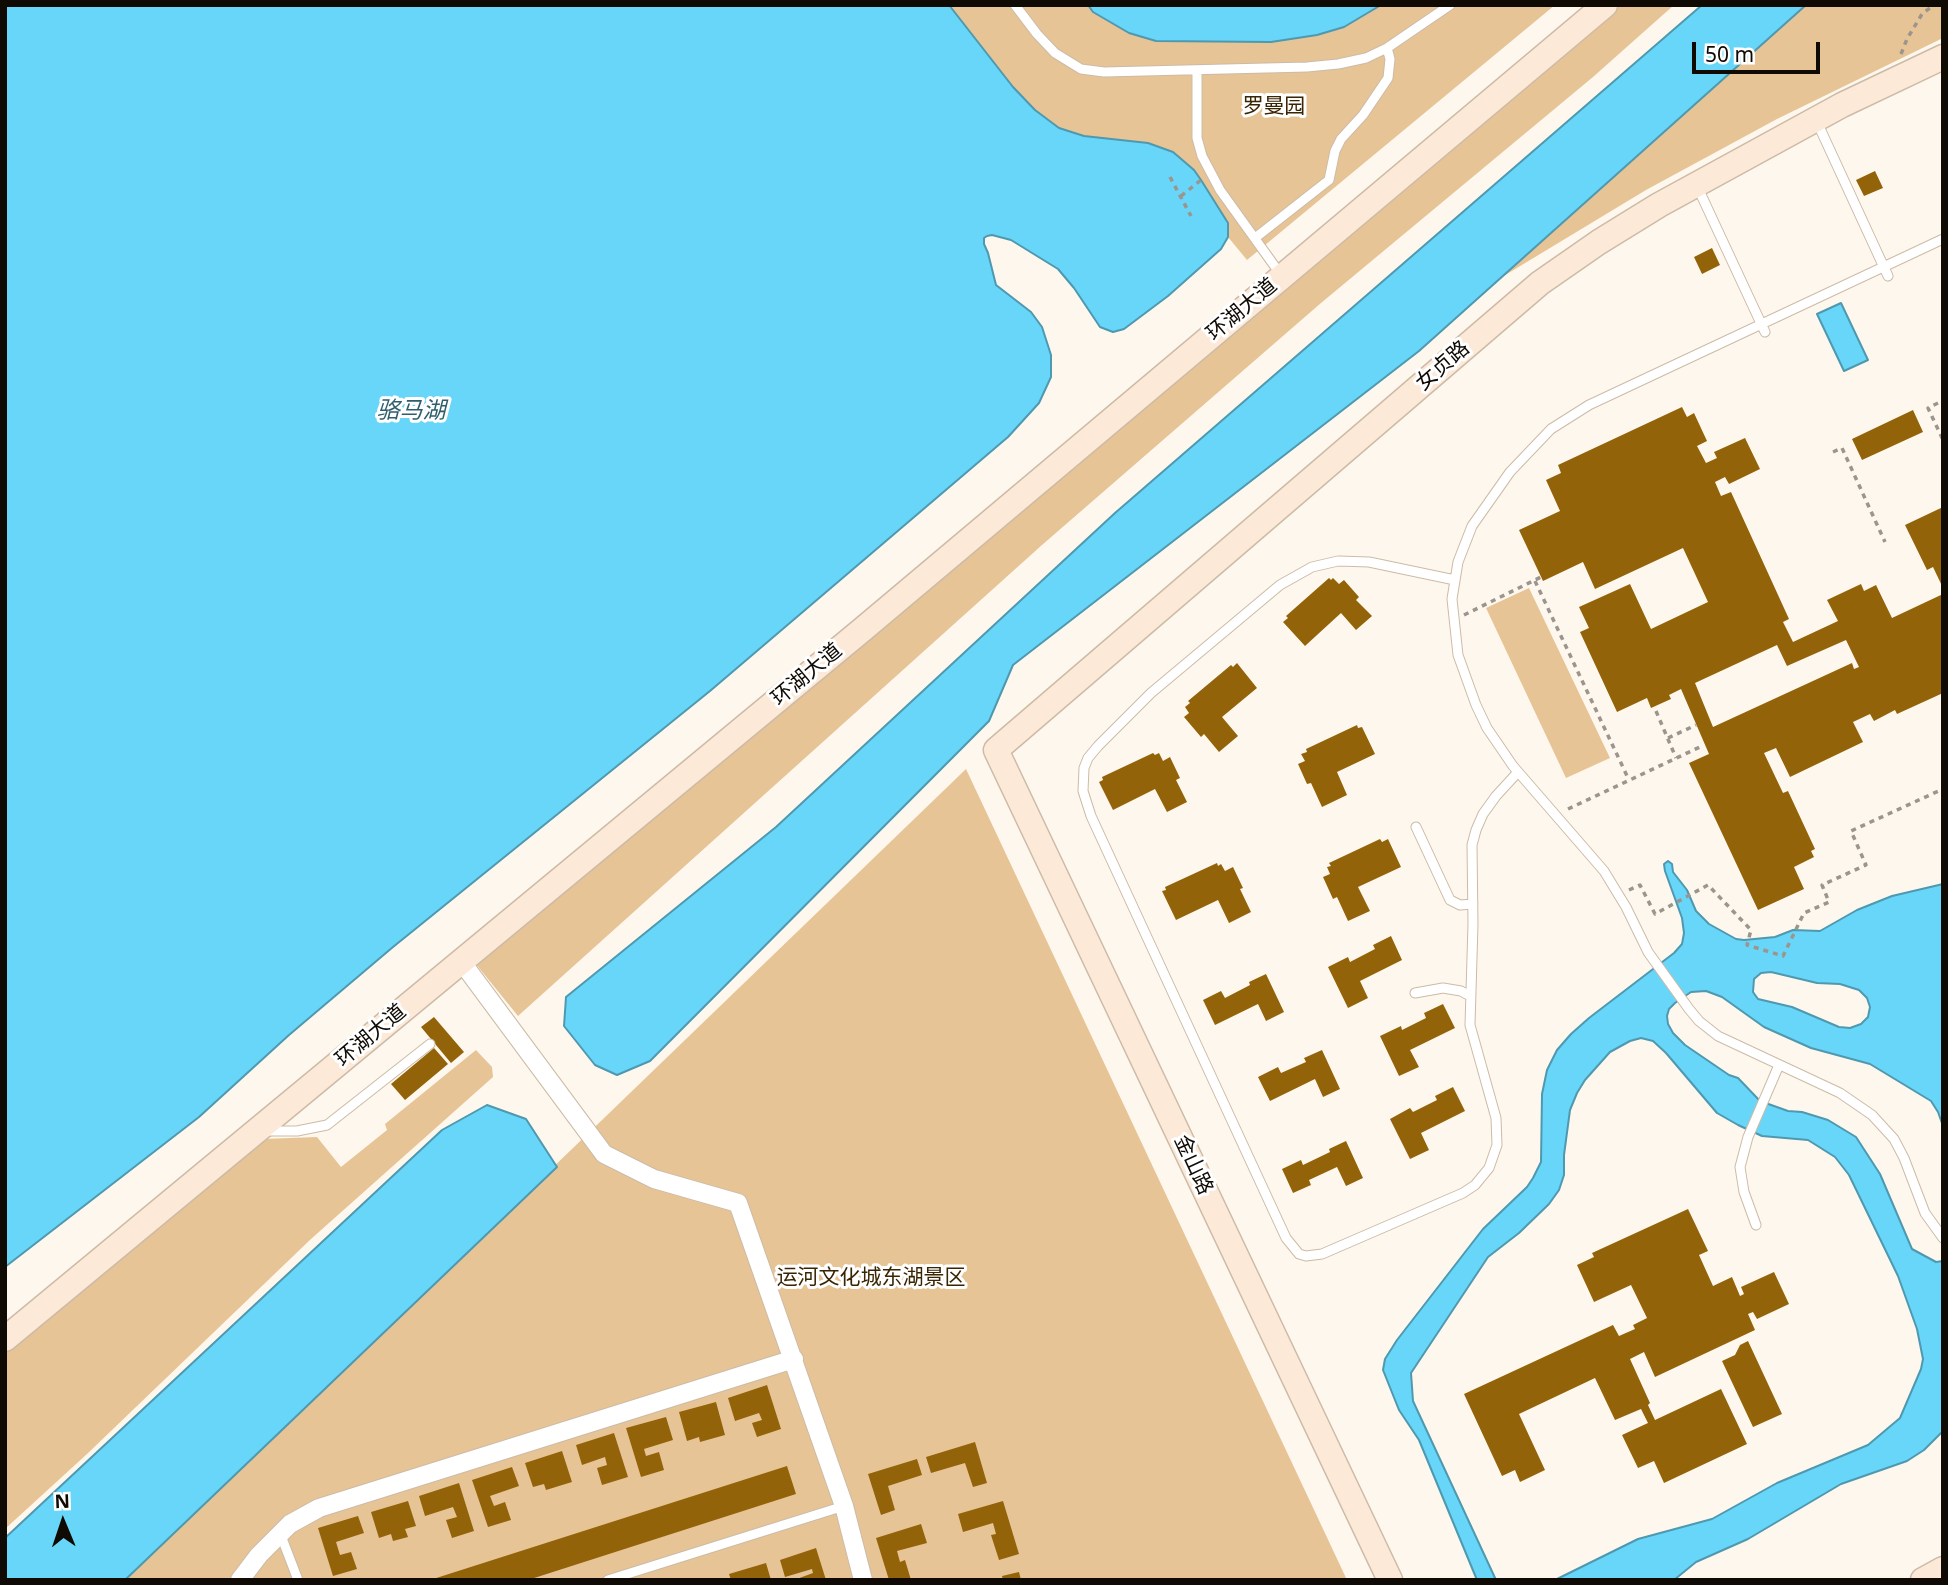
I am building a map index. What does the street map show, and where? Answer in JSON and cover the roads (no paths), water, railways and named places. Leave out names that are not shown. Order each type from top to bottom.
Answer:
[{"type":"street","name":"环湖大道","points":[[5,1339],[873,621],[1605,5]]},
{"type":"street","name":"女贞路","points":[[996,750],[1540,283],[1599,242],[1696,184],[1816,119],[1943,57]]},
{"type":"street","name":"金山路","points":[[996,750],[1390,1580]]},
{"type":"street","points":[[461,961],[604,1154],[654,1179],[738,1203],[844,1506],[863,1580]]},
{"type":"street","points":[[240,1580],[280,1533],[297,1519],[319,1508],[794,1359]]},
{"type":"street","points":[[1923,1580],[1943,1569]]},
{"type":"lane","points":[[1014,5],[1055,53],[1082,69],[1104,72],[1338,64],[1366,58],[1387,48],[1450,5]]},
{"type":"lane","points":[[1255,239],[1329,180],[1335,151],[1341,139],[1363,115],[1388,78],[1390,60],[1387,48]]},
{"type":"lane","points":[[1197,70],[1197,138],[1202,156],[1220,190],[1282,277]]},
{"type":"lane","points":[[1816,119],[1888,276]]},
{"type":"lane","points":[[1696,184],[1763,328]]},
{"type":"lane","points":[[1943,239],[1763,328],[1589,405],[1551,429],[1510,472],[1472,526],[1458,562],[1452,599],[1458,655],[1476,705],[1488,728],[1518,772],[1604,870],[1620,895],[1648,952],[1689,1009],[1718,1036],[1840,1093],[1884,1126],[1904,1158],[1926,1213],[1943,1238]]},
{"type":"lane","points":[[1455,580],[1369,562],[1338,561],[1312,567],[1280,585],[1151,693],[1087,758],[1082,781],[1091,816],[1286,1238],[1299,1254],[1313,1256],[1329,1252],[1463,1193],[1484,1176],[1493,1158],[1497,1131],[1489,1089],[1470,1025],[1472,845],[1476,830],[1496,796],[1518,772]]},
{"type":"lane","points":[[1416,827],[1450,900],[1460,905],[1473,904]]},
{"type":"lane","points":[[1415,993],[1443,988],[1461,991],[1470,996]]},
{"type":"lane","points":[[257,1130],[297,1131],[327,1125],[430,1044]]},
{"type":"lane","points":[[1756,1225],[1741,1179],[1740,1167],[1748,1137],[1779,1065]]},
{"type":"lane","points":[[608,1580],[844,1506]]},
{"type":"lane","points":[[280,1533],[298,1580]]},
{"type":"water","name":"骆马湖","points":[[5,5],[949,5],[1013,87],[1035,110],[1059,128],[1084,136],[1148,143],[1173,152],[1194,170],[1201,180],[1228,223],[1228,237],[1221,249],[1168,296],[1124,329],[1113,332],[1100,327],[1058,269],[1011,240],[992,235],[984,238],[996,285],[1031,312],[1042,327],[1051,355],[1051,377],[1039,403],[1008,437],[710,691],[393,947],[289,1035],[199,1117],[5,1267]]},
{"type":"water","points":[[1088,5],[1381,5],[1344,27],[1317,35],[1271,42],[1156,41],[1129,33],[1093,12]]},
{"type":"water","points":[[1702,5],[1806,5],[1419,351],[1013,665],[989,721],[650,1061],[617,1075],[595,1065],[564,1026],[566,997],[776,827],[1115,513]]},
{"type":"water","points":[[1841,303],[1868,360],[1844,371],[1817,314]]},
{"type":"water","points":[[1668,861],[1672,864],[1673,872],[1687,890],[1696,911],[1709,924],[1736,939],[1744,940],[1775,937],[1793,930],[1820,931],[1857,910],[1892,896],[1943,884],[1943,1126],[1931,1101],[1870,1064],[1811,1048],[1764,1027],[1722,997],[1706,991],[1691,992],[1669,1009],[1667,1016],[1673,1033],[1685,1045],[1729,1075],[1738,1078],[1760,1101],[1828,1120],[1856,1137],[1880,1174],[1912,1249],[1936,1262],[1943,1261],[1943,1431],[1924,1450],[1907,1461],[1841,1484],[1748,1539],[1696,1562],[1674,1580],[1555,1580],[1638,1539],[1712,1519],[1777,1483],[1868,1445],[1900,1418],[1923,1359],[1917,1329],[1898,1276],[1849,1175],[1835,1157],[1808,1140],[1762,1136],[1738,1125],[1717,1113],[1653,1041],[1641,1038],[1630,1041],[1610,1052],[1577,1093],[1570,1110],[1564,1175],[1559,1190],[1549,1204],[1519,1233],[1488,1257],[1411,1373],[1413,1401],[1496,1580],[1477,1580],[1419,1440],[1399,1410],[1383,1370],[1385,1359],[1483,1229],[1533,1178],[1541,1162],[1542,1094],[1547,1070],[1557,1050],[1589,1018],[1682,944],[1682,918],[1664,864]],"holes":[[[1771,972],[1817,983],[1840,984],[1859,990],[1867,998],[1870,1007],[1868,1017],[1861,1024],[1850,1028],[1839,1027],[1792,1007],[1758,999],[1753,992],[1754,979],[1761,973]]]},
{"type":"water","points":[[487,1105],[526,1119],[557,1167],[125,1580],[5,1580],[5,1538],[442,1130]]},
{"type":"park label","name":"罗曼园","points":[[1274,107]]},
{"type":"park label","name":"运河文化城东湖景区","points":[[871,1278]]}]
